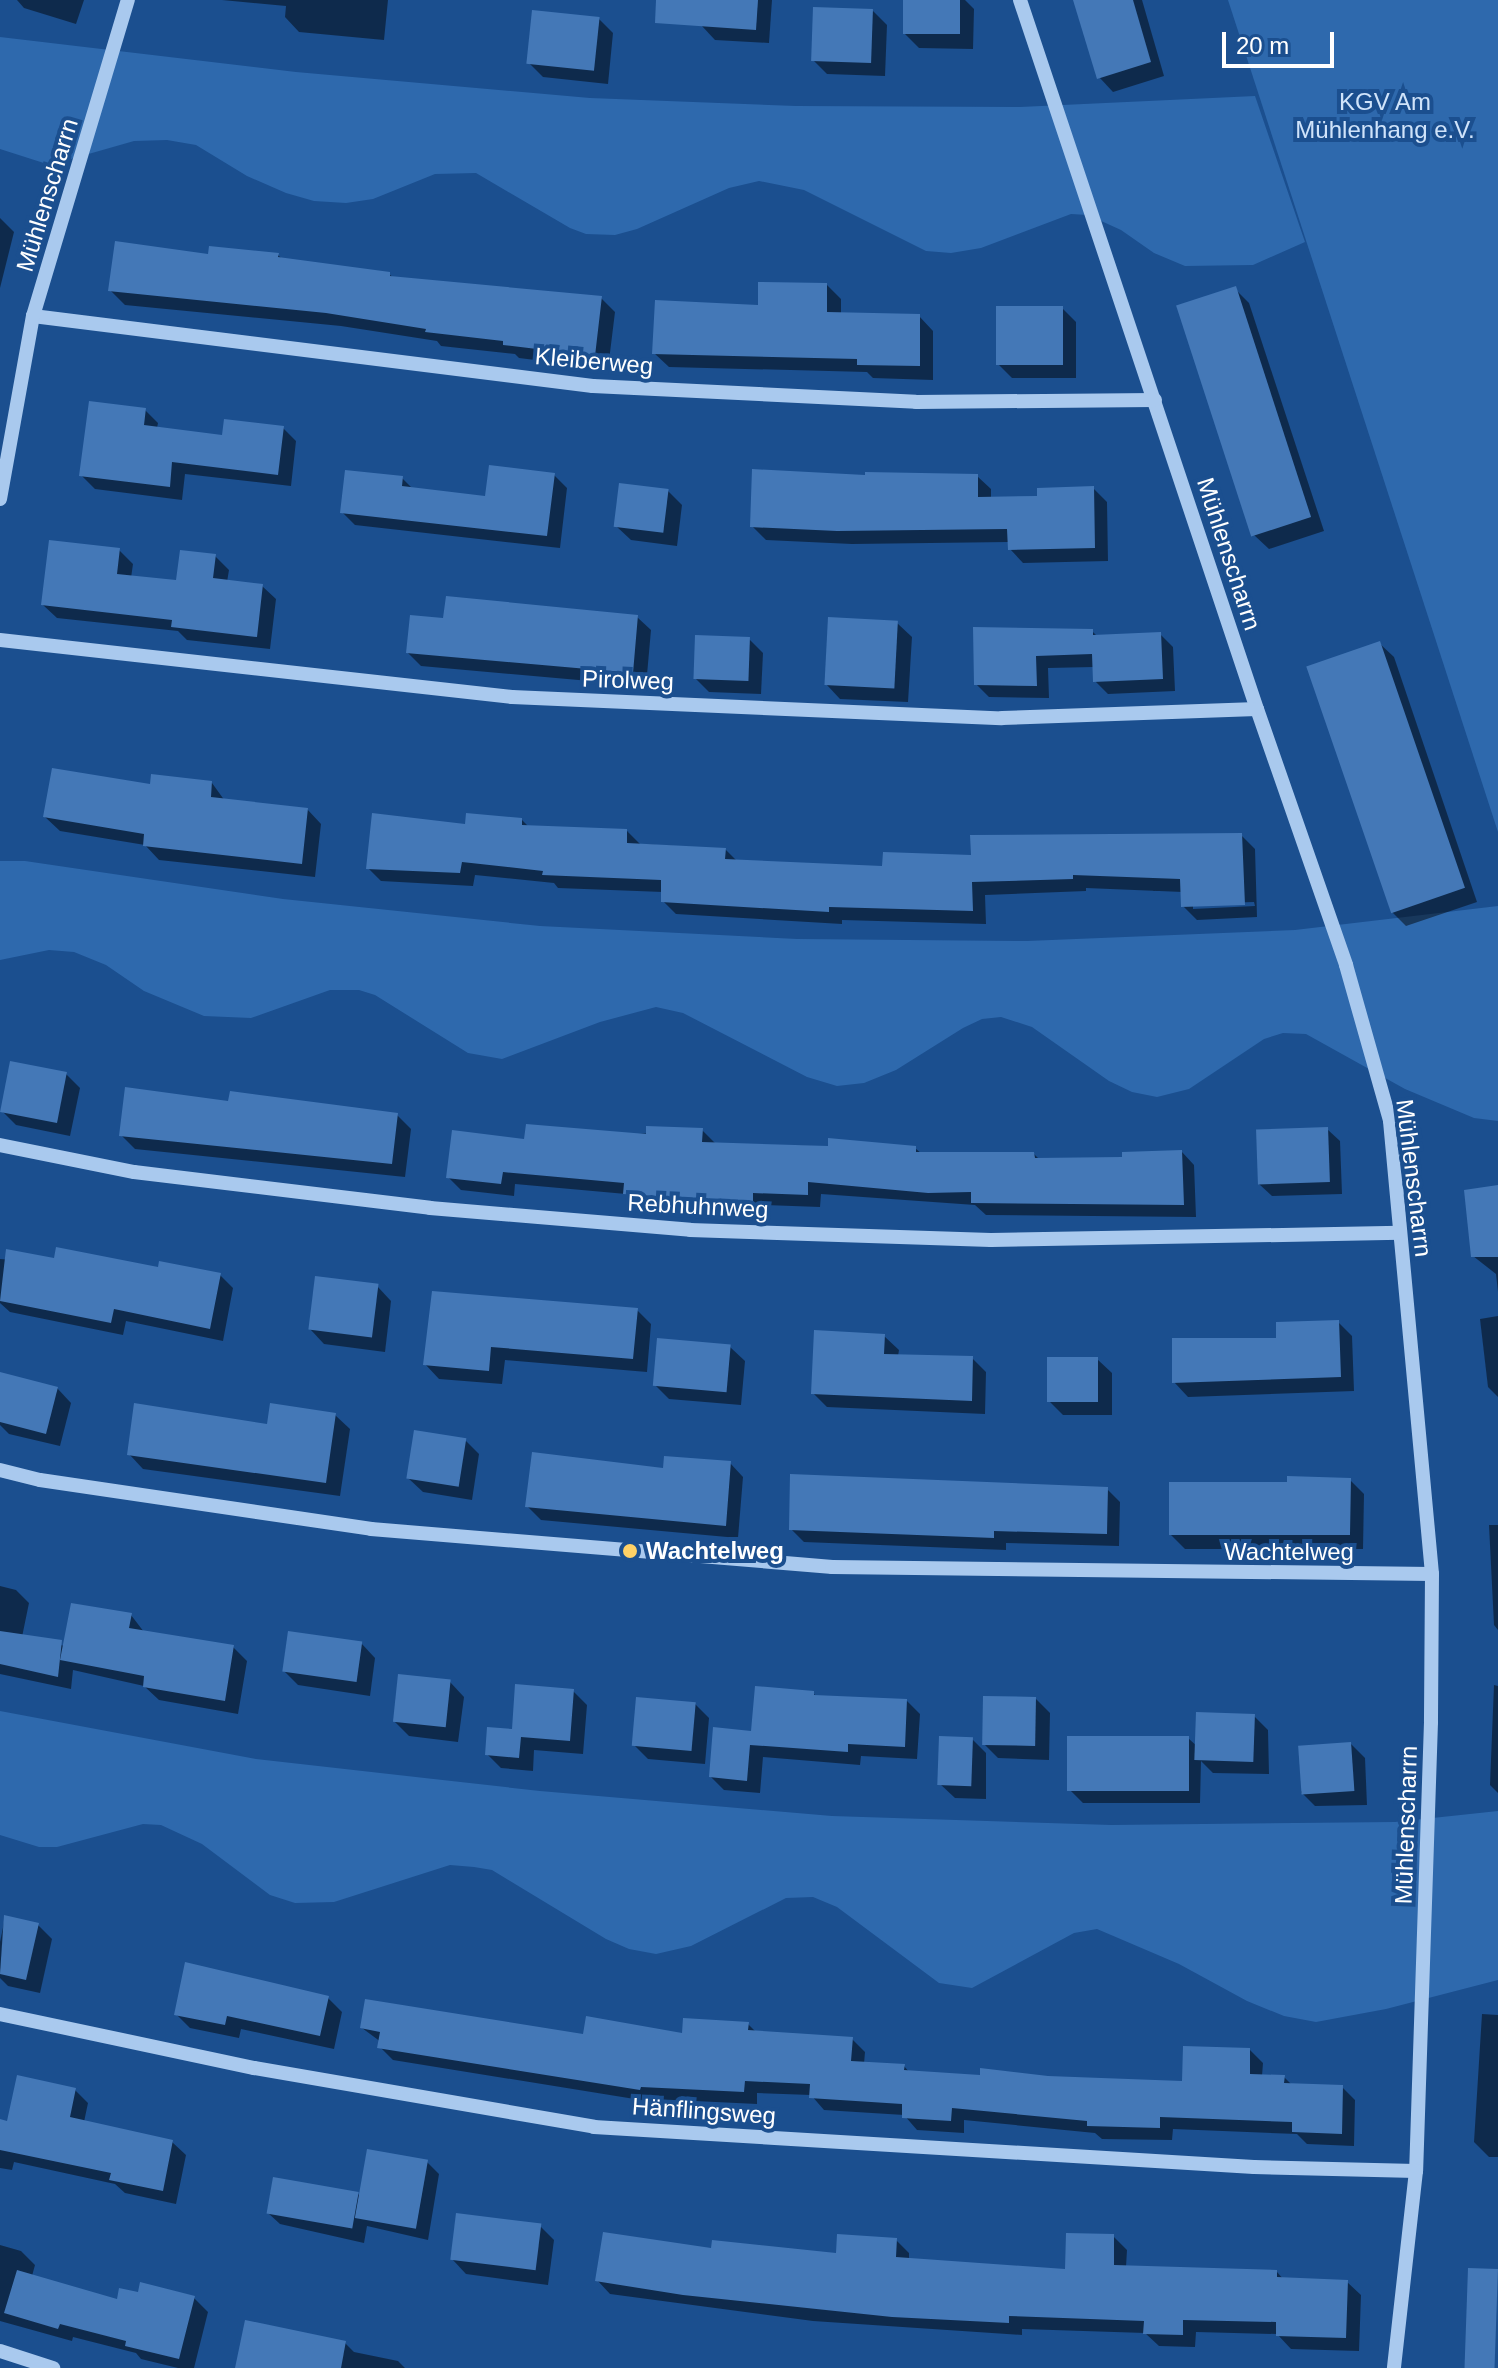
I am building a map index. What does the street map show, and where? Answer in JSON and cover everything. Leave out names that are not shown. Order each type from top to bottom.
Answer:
[{"type":"street","name":"Mühlenscharrn","points":[[0,499],[33,316],[128,0]]},
{"type":"street","name":"Mühlenscharrn","points":[[1020,0],[1346,965],[1390,1121],[1432,1574],[1431,1722],[1416,2171],[1394,2368]]},
{"type":"street","name":"Kleiberweg","points":[[33,316],[593,386],[916,402],[1155,400]]},
{"type":"street","name":"Pirolweg","points":[[0,640],[512,697],[1002,718],[1257,709]]},
{"type":"street","name":"Rebhuhnweg","points":[[0,1145],[134,1172],[430,1208],[690,1230],[991,1240],[1400,1233]]},
{"type":"street","name":"Wachtelweg","points":[[0,1470],[40,1480],[371,1529],[832,1567],[1432,1574]]},
{"type":"street","name":"Hänflingsweg","points":[[0,2014],[254,2068],[594,2127],[1254,2167],[1416,2171]]},
{"type":"street","points":[[0,2351],[53,2368]]},
{"type":"green space","name":"KGV Am Mühlenhang e.V.","points":[[1228,0],[1498,0],[1498,832]]},
{"type":"green space","points":[[0,37],[296,72],[590,98],[796,106],[1020,107],[1255,96],[1305,242],[1253,265],[1185,266],[1154,253],[1121,230],[1088,215],[1071,214],[981,248],[951,253],[926,251],[804,190],[759,181],[729,188],[637,229],[615,235],[586,234],[570,228],[476,173],[435,174],[373,199],[346,203],[314,201],[286,193],[247,176],[196,145],[167,140],[134,141],[50,165],[0,149]]},
{"type":"green space","points":[[0,861],[25,861],[283,899],[540,926],[797,939],[1027,941],[1295,930],[1498,906],[1498,1121],[1474,1118],[1405,1089],[1306,1034],[1283,1033],[1264,1039],[1189,1089],[1157,1097],[1132,1092],[1109,1081],[1032,1027],[1001,1017],[982,1019],[963,1028],[896,1070],[864,1083],[837,1086],[807,1077],[683,1013],[656,1007],[600,1022],[502,1059],[468,1053],[375,995],[359,990],[330,990],[251,1018],[204,1016],[144,991],[106,965],[74,952],[49,950],[0,960]]},
{"type":"green space","points":[[0,1711],[256,1759],[540,1791],[832,1816],[1111,1825],[1395,1822],[1498,1811],[1498,1980],[1386,2009],[1316,2022],[1284,2016],[1247,2001],[1179,1964],[1097,1929],[1074,1933],[972,1988],[939,1983],[837,1907],[813,1897],[786,1898],[691,1946],[656,1954],[629,1949],[606,1939],[492,1870],[474,1867],[450,1865],[334,1902],[295,1903],[270,1895],[202,1844],[161,1825],[143,1824],[57,1847],[39,1847],[0,1835]]},
{"type":"building","points":[[656,0],[758,0],[756,30],[655,23]]},
{"type":"building","points":[[903,0],[960,0],[960,34],[903,34]]},
{"type":"building","points":[[1073,0],[1133,0],[1151,62],[1097,79]]},
{"type":"building","points":[[813,7],[873,9],[871,63],[811,61]]},
{"type":"building","points":[[532,10],[600,17],[594,71],[526,64]]},
{"type":"building","points":[[115,241],[208,254],[209,246],[279,253],[278,257],[390,272],[390,276],[602,296],[595,356],[503,345],[503,341],[425,332],[426,329],[326,313],[108,291]]},
{"type":"building","points":[[758,282],[827,283],[827,312],[920,314],[920,366],[857,365],[857,359],[652,354],[655,300],[758,305]]},
{"type":"building","points":[[1236,286],[1311,517],[1251,537],[1176,305]]},
{"type":"building","points":[[996,306],[1063,306],[1063,365],[996,365]]},
{"type":"building","points":[[89,401],[146,408],[144,425],[222,435],[224,419],[284,426],[278,475],[172,462],[170,487],[79,476]]},
{"type":"building","points":[[489,465],[555,473],[547,536],[340,513],[345,470],[403,476],[402,486],[485,496]]},
{"type":"building","points":[[752,469],[865,475],[865,472],[978,474],[978,497],[1037,496],[1037,488],[1094,486],[1095,548],[1008,550],[1007,529],[837,531],[750,527]]},
{"type":"building","points":[[619,483],[669,489],[663,533],[614,527]]},
{"type":"building","points":[[49,540],[120,548],[117,574],[176,580],[180,550],[216,554],[213,578],[263,584],[257,637],[171,627],[172,620],[41,605]]},
{"type":"building","points":[[446,596],[638,615],[633,673],[406,653],[410,615],[443,618]]},
{"type":"building","points":[[828,617],[898,621],[894,689],[824,685]]},
{"type":"building","points":[[973,627],[1093,629],[1093,635],[1161,632],[1163,679],[1093,682],[1092,654],[1036,656],[1037,686],[974,685]]},
{"type":"building","points":[[695,635],[750,637],[748,681],[693,679]]},
{"type":"building","points":[[1380,641],[1465,888],[1391,913],[1306,666]]},
{"type":"building","points":[[52,768],[150,784],[151,774],[212,781],[211,797],[308,808],[302,864],[143,846],[144,834],[43,817]]},
{"type":"building","points":[[372,813],[465,824],[466,813],[522,818],[522,825],[627,829],[627,843],[726,848],[725,859],[882,866],[883,852],[971,855],[970,835],[1242,833],[1245,905],[1181,907],[1180,879],[1073,875],[1073,879],[972,882],[973,911],[829,907],[829,912],[661,902],[661,880],[542,875],[543,871],[462,862],[460,873],[366,869]]},
{"type":"building","points":[[10,1061],[67,1072],[57,1123],[0,1112]]},
{"type":"building","points":[[125,1087],[228,1101],[230,1091],[398,1113],[392,1164],[119,1136]]},
{"type":"building","points":[[526,1124],[646,1134],[646,1126],[703,1128],[702,1142],[828,1146],[828,1138],[916,1146],[916,1152],[1034,1152],[1035,1158],[1122,1157],[1122,1152],[1182,1150],[1184,1205],[971,1203],[971,1192],[928,1193],[808,1182],[808,1195],[753,1193],[753,1201],[723,1201],[623,1194],[624,1183],[503,1172],[501,1184],[446,1178],[452,1130],[524,1139]]},
{"type":"building","points":[[1328,1127],[1330,1182],[1258,1184],[1256,1130]]},
{"type":"building","points":[[1498,1185],[1498,1257],[1471,1257],[1464,1190]]},
{"type":"building","points":[[56,1247],[158,1267],[159,1261],[221,1273],[210,1329],[114,1309],[111,1323],[0,1301],[6,1249],[54,1258]]},
{"type":"building","points":[[315,1276],[379,1284],[372,1337],[308,1330]]},
{"type":"building","points":[[432,1291],[638,1308],[633,1359],[491,1347],[489,1371],[423,1365]]},
{"type":"building","points":[[1339,1320],[1341,1377],[1172,1383],[1172,1338],[1276,1338],[1276,1322]]},
{"type":"building","points":[[814,1330],[885,1334],[884,1354],[973,1356],[972,1401],[811,1394]]},
{"type":"building","points":[[657,1338],[731,1344],[727,1392],[653,1386]]},
{"type":"building","points":[[1047,1357],[1098,1357],[1098,1402],[1047,1402]]},
{"type":"building","points":[[0,1372],[58,1387],[46,1434],[0,1422]]},
{"type":"building","points":[[134,1403],[267,1424],[270,1403],[336,1413],[326,1483],[127,1455]]},
{"type":"building","points":[[414,1430],[466,1438],[459,1487],[406,1478]]},
{"type":"building","points":[[532,1452],[663,1468],[664,1456],[731,1461],[726,1526],[525,1507]]},
{"type":"building","points":[[790,1474],[1108,1487],[1107,1534],[994,1531],[994,1538],[789,1530]]},
{"type":"building","points":[[1287,1476],[1351,1478],[1350,1535],[1169,1535],[1169,1482],[1287,1482]]},
{"type":"building","points":[[71,1603],[132,1613],[129,1628],[234,1645],[225,1701],[143,1687],[144,1676],[60,1660]]},
{"type":"building","points":[[0,1631],[62,1640],[58,1677],[0,1664]]},
{"type":"building","points":[[288,1631],[362,1641],[357,1682],[282,1672]]},
{"type":"building","points":[[398,1674],[451,1680],[446,1727],[393,1722]]},
{"type":"building","points":[[515,1684],[574,1689],[570,1741],[521,1737],[519,1758],[485,1755],[487,1727],[512,1729]]},
{"type":"building","points":[[755,1686],[814,1691],[814,1695],[907,1699],[905,1747],[848,1744],[848,1752],[750,1745],[747,1781],[709,1777],[713,1727],[751,1731]]},
{"type":"building","points":[[983,1696],[1036,1697],[1035,1746],[982,1745]]},
{"type":"building","points":[[636,1697],[696,1702],[692,1751],[632,1746]]},
{"type":"building","points":[[1196,1712],[1255,1714],[1253,1762],[1194,1760]]},
{"type":"building","points":[[939,1736],[973,1737],[971,1786],[937,1785]]},
{"type":"building","points":[[1067,1736],[1189,1736],[1189,1791],[1067,1791]]},
{"type":"building","points":[[1351,1742],[1354,1791],[1302,1795],[1298,1746]]},
{"type":"building","points":[[4,1915],[39,1923],[26,1980],[0,1974]]},
{"type":"building","points":[[185,1962],[329,1996],[320,2036],[227,2016],[225,2025],[174,2015]]},
{"type":"building","points":[[365,1999],[583,2034],[586,2016],[682,2033],[683,2018],[749,2022],[748,2030],[853,2037],[851,2061],[905,2064],[904,2070],[980,2075],[980,2068],[1048,2076],[1182,2081],[1183,2046],[1250,2048],[1250,2074],[1285,2075],[1284,2083],[1343,2085],[1342,2134],[1292,2132],[1292,2122],[1160,2117],[1160,2128],[1087,2126],[1087,2121],[952,2108],[951,2121],[902,2118],[902,2104],[809,2098],[810,2084],[745,2081],[744,2092],[641,2087],[640,2090],[377,2048],[380,2032],[360,2028]]},
{"type":"building","points":[[17,2075],[76,2088],[70,2117],[173,2140],[163,2191],[109,2180],[111,2173],[0,2150],[0,2119],[7,2121]]},
{"type":"building","points":[[367,2149],[428,2160],[416,2229],[355,2218]]},
{"type":"building","points":[[273,2177],[359,2192],[352,2229],[267,2213]]},
{"type":"building","points":[[456,2213],[541,2223],[536,2270],[450,2260]]},
{"type":"building","points":[[603,2232],[711,2248],[712,2240],[836,2253],[837,2234],[897,2238],[896,2257],[1065,2269],[1066,2233],[1114,2234],[1114,2265],[1277,2270],[1277,2277],[1348,2280],[1346,2338],[1276,2336],[1276,2322],[1183,2320],[1183,2335],[1143,2334],[1144,2321],[1009,2316],[1009,2323],[892,2317],[683,2295],[595,2281]]},
{"type":"building","points":[[1468,2268],[1498,2269],[1495,2368],[1465,2368]]},
{"type":"building","points":[[17,2270],[117,2299],[119,2288],[138,2292],[140,2282],[195,2296],[179,2359],[125,2346],[126,2341],[60,2324],[58,2329],[4,2313]]},
{"type":"building","points":[[245,2320],[346,2341],[341,2368],[235,2368]]},
{"type":"place","name":"Wachtelweg","points":[[630,1551]]}]
